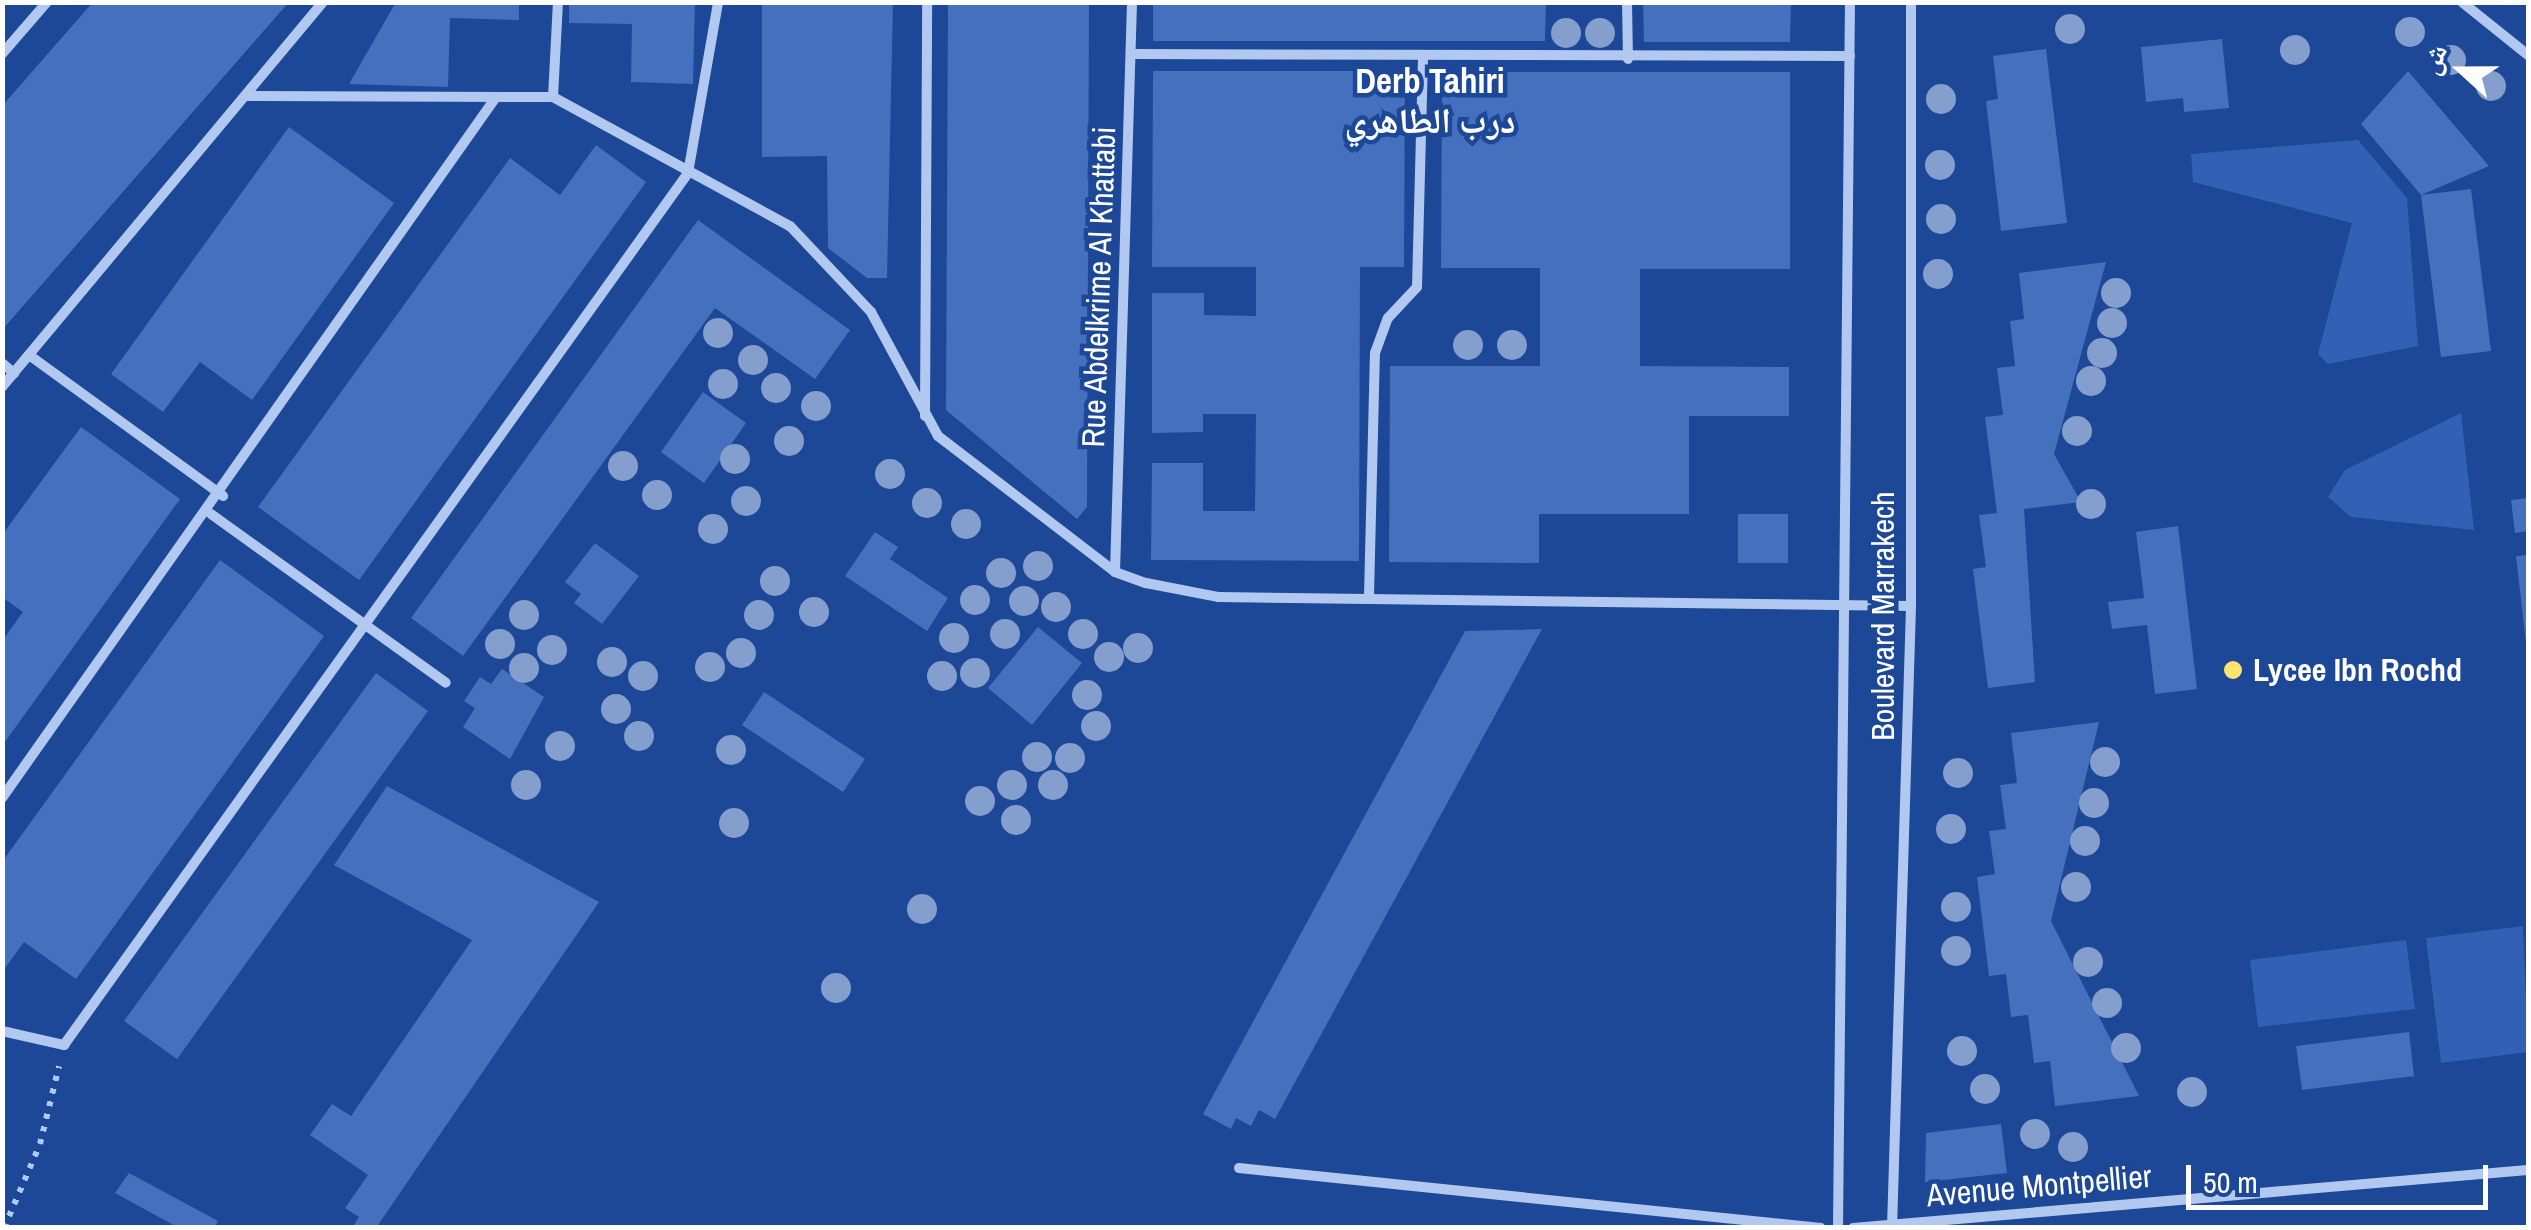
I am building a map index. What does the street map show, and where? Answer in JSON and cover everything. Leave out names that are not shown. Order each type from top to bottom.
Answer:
[{"type":"street","points":[[2,54],[47,2]]},
{"type":"street","points":[[2,387],[322,2]]},
{"type":"street","points":[[553,97],[558,2]]},
{"type":"street","points":[[2,1031],[64,1045],[368,627],[688,173],[718,2]]},
{"type":"street","points":[[924,419],[927,2]]},
{"type":"street","name":"Rue Abdelkrime Al Khattabi","points":[[1114,572],[1132,2]]},
{"type":"street","points":[[1628,2],[1628,59]]},
{"type":"street","name":"Boulevard Marrakech","points":[[1838,1228],[1850,2]]},
{"type":"street","name":"Boulevard Marrakech","points":[[1894,1225],[1911,606],[1911,2]]},
{"type":"street","points":[[2462,2],[2528,55]]},
{"type":"street","points":[[1131,54],[1628,59],[1850,56]]},
{"type":"street","points":[[1369,596],[1375,353],[1388,318],[1417,287],[1423,56]]},
{"type":"street","points":[[247,96],[494,100],[553,97],[790,226],[826,258],[871,312],[924,419],[1114,572],[1218,597],[1369,596],[1846,610],[1911,606]]},
{"type":"street","points":[[2,798],[211,514],[494,100]]},
{"type":"street","points":[[29,355],[223,496]]},
{"type":"street","points":[[2,363],[14,373]]},
{"type":"street","points":[[211,514],[446,683]]},
{"type":"street","points":[[1239,1168],[1821,1228]]},
{"type":"street","name":"Avenue Montpellier","points":[[1853,1228],[2528,1170]]},
{"type":"path","points":[[4,1228],[40,1144],[64,1045]]},
{"type":"shaded area","points":[[2358,140],[2407,198],[2418,346],[2328,364],[2318,354],[2352,223],[2193,182],[2191,154]]},
{"type":"shaded area","points":[[2461,413],[2474,530],[2351,517],[2328,497],[2345,470]]},
{"type":"shaded area","points":[[2523,926],[2528,1052],[2441,1063],[2426,938]]},
{"type":"shaded area","points":[[2406,940],[2415,1009],[2258,1027],[2250,960]]},
{"type":"building","points":[[93,2],[289,2],[2,330],[2,106]]},
{"type":"building","points":[[396,2],[519,2],[519,20],[450,18],[448,87],[349,84]]},
{"type":"building","points":[[569,2],[695,2],[693,84],[631,82],[632,24],[569,23]]},
{"type":"building","points":[[762,2],[893,2],[887,278],[867,278],[828,248],[827,156],[762,157]]},
{"type":"building","points":[[948,2],[1089,2],[1087,507],[1077,519],[946,410]]},
{"type":"building","points":[[1153,2],[1546,2],[1545,41],[1153,41]]},
{"type":"building","points":[[1643,2],[1791,2],[1790,42],[1644,42]]},
{"type":"building","points":[[2222,39],[2229,108],[2184,112],[2183,98],[2146,102],[2141,47]]},
{"type":"building","points":[[2046,49],[2067,223],[2001,231],[1986,101],[1998,99],[1993,56]]},
{"type":"building","points":[[1153,71],[1405,71],[1404,267],[1360,267],[1359,561],[1151,560],[1152,463],[1203,463],[1203,511],[1255,511],[1256,414],[1203,414],[1203,432],[1152,433],[1152,293],[1204,293],[1204,315],[1256,316],[1256,267],[1152,267]]},
{"type":"building","points":[[2408,71],[2489,166],[2421,195],[2361,124]]},
{"type":"building","points":[[1442,72],[1790,72],[1790,269],[1640,269],[1640,366],[1789,367],[1789,416],[1689,416],[1689,514],[1539,514],[1539,563],[1389,562],[1390,366],[1540,366],[1540,268],[1441,268]]},
{"type":"building","points":[[289,127],[394,203],[252,400],[200,362],[163,412],[111,374]]},
{"type":"building","points":[[596,145],[646,182],[359,580],[258,507],[510,158],[560,195]]},
{"type":"building","points":[[2471,189],[2491,351],[2441,357],[2421,195]]},
{"type":"building","points":[[698,220],[850,330],[815,379],[715,308],[463,656],[411,618]]},
{"type":"building","points":[[2106,262],[2054,454],[2081,502],[2024,509],[2035,682],[1988,688],[1973,569],[1986,567],[1979,515],[1997,513],[1985,417],[2003,415],[1997,368],[2015,366],[2010,321],[2024,319],[2019,273]]},
{"type":"building","points":[[703,392],[746,423],[704,483],[661,452]]},
{"type":"building","points":[[81,427],[180,499],[2,746],[2,641],[23,612],[2,597],[2,535]]},
{"type":"building","points":[[2528,498],[2528,531],[2515,533],[2511,500]]},
{"type":"building","points":[[1738,514],[1788,514],[1788,563],[1738,563]]},
{"type":"building","points":[[2178,526],[2197,689],[2155,694],[2147,625],[2112,629],[2108,602],[2144,598],[2136,532]]},
{"type":"building","points":[[875,532],[898,547],[890,559],[948,598],[927,631],[845,576]]},
{"type":"building","points":[[595,543],[639,576],[602,624],[574,603],[581,594],[565,582]]},
{"type":"building","points":[[2528,555],[2528,643],[2526,643],[2516,556]]},
{"type":"building","points":[[220,560],[324,636],[76,979],[24,942],[2,972],[2,862]]},
{"type":"building","points":[[1038,627],[1082,663],[1032,725],[988,688]]},
{"type":"building","points":[[1542,629],[1275,1119],[1259,1110],[1251,1126],[1236,1118],[1231,1129],[1203,1114],[1465,631]]},
{"type":"building","points":[[502,669],[544,697],[510,759],[463,727],[475,708],[464,701],[480,677],[491,684]]},
{"type":"building","points":[[376,673],[428,711],[177,1059],[124,1021]]},
{"type":"building","points":[[764,692],[865,759],[843,792],[742,725]]},
{"type":"building","points":[[2099,722],[2051,921],[2139,1096],[2055,1106],[2050,1061],[2034,1063],[2028,1015],[2011,1017],[2006,974],[1989,976],[1977,877],[1995,874],[1989,831],[2006,829],[2000,785],[2017,783],[2011,733]]},
{"type":"building","points":[[387,786],[599,902],[376,1228],[352,1228],[359,1217],[345,1208],[368,1175],[310,1135],[332,1104],[351,1116],[472,940],[334,865]]},
{"type":"building","points":[[2409,1032],[2414,1076],[2302,1090],[2296,1046]]},
{"type":"building","points":[[2001,1124],[2007,1173],[1925,1182],[1926,1133]]},
{"type":"building","points":[[129,1173],[218,1221],[214,1228],[179,1228],[115,1193]]},
{"type":"place","name":"Lycee Ibn Rochd","points":[[2233,670]]},
{"type":"district","name":"Derb Tahiri درب الطاهري","points":[[1430,101]]}]
